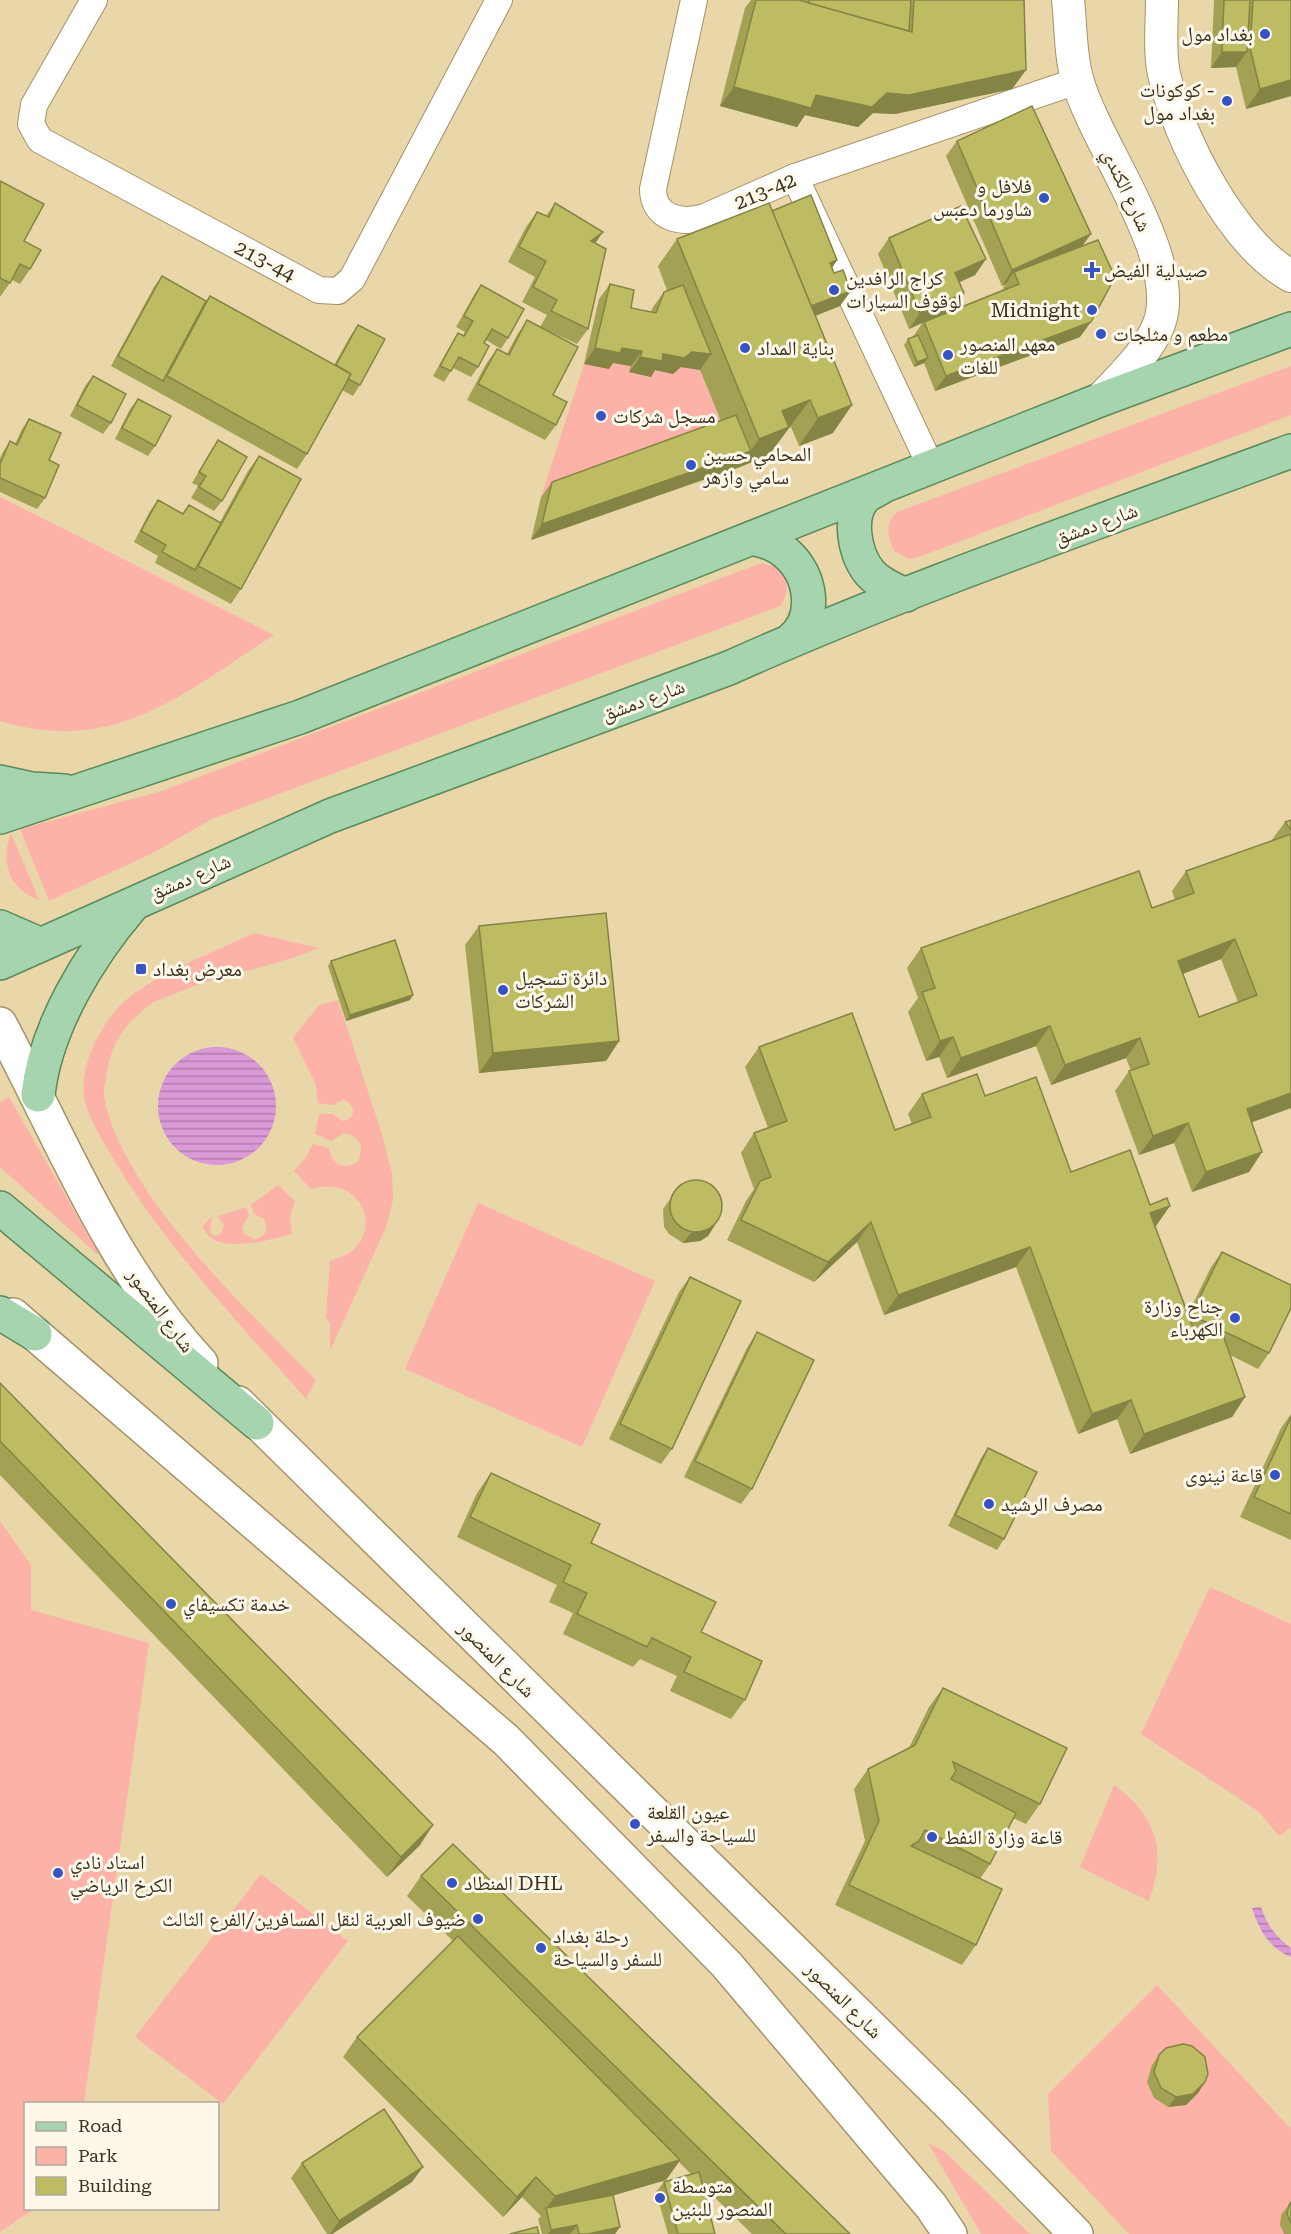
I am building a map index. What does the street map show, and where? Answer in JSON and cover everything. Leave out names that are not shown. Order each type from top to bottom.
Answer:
[{"type":"main road","points":[[0,817],[300,717],[1100,400],[1291,329]]},
{"type":"main road","name":"شارع دمشق","points":[[0,963],[330,816],[729,668],[792,640],[906,595],[1291,451]]},
{"type":"main road","points":[[880,488],[864,498],[857,511],[855,532],[859,554],[870,572],[886,587],[906,595]]},
{"type":"main road","points":[[752,538],[769,542],[787,553],[800,570],[808,590],[809,610],[803,630],[792,640]]},
{"type":"main road","points":[[0,782],[32,789],[72,792]]},
{"type":"main road","points":[[38,1095],[40,1080],[67,1004],[86,967],[109,932],[136,901]]},
{"type":"main road","points":[[0,927],[39,944]]},
{"type":"main road","name":"شارع المنصور","points":[[0,1024],[105,1228],[173,1333],[257,1423],[951,2106],[1076,2234]]},
{"type":"main road","points":[[0,1208],[257,1423]]},
{"type":"main road","points":[[0,1304],[506,1740],[726,1964],[931,2206],[950,2234]]},
{"type":"main road","points":[[0,1313],[35,1334]]},
{"type":"street","name":"213-44","points":[[94,0],[34,105],[31,124],[40,140],[319,290],[338,291],[352,279],[499,0]]},
{"type":"street","name":"213-42","points":[[694,0],[653,189],[653,198],[657,205],[676,221],[690,222],[795,177],[1077,81]]},
{"type":"street","name":"شارع الكندي","points":[[1068,0],[1077,81],[1159,260],[1165,294],[1159,325],[1142,352],[1100,400]]},
{"type":"street","points":[[1162,0],[1163,73],[1192,153],[1227,213],[1271,265],[1291,276]]},
{"type":"street","points":[[795,177],[931,467]]},
{"type":"green space","points":[[611,363],[631,366],[630,372],[650,377],[653,370],[673,374],[681,367],[700,370],[725,431],[541,497],[584,364],[609,369]]},
{"type":"green space","points":[[1291,366],[1291,415],[919,557],[909,559],[894,551],[888,530],[890,521],[897,512]]},
{"type":"green space","points":[[0,497],[274,635],[178,697],[146,713],[113,725],[79,731],[41,730],[0,721]]},
{"type":"green space","points":[[761,563],[777,567],[784,576],[787,586],[780,606],[212,819],[151,854],[49,901],[20,829],[162,791]]},
{"type":"green space","points":[[11,833],[39,899],[21,889],[10,874],[7,854]]},
{"type":"green space","points":[[254,933],[318,948],[282,961],[208,981],[150,1005],[138,1014],[124,1030],[114,1047],[104,1094],[115,1133],[135,1171],[161,1210],[224,1286],[316,1380],[306,1399],[202,1282],[154,1220],[111,1155],[91,1119],[84,1097],[83,1086],[91,1051],[109,1019],[128,998],[161,977]]},
{"type":"green space","points":[[338,1000],[381,1131],[392,1173],[393,1200],[386,1227],[330,1351],[330,1324],[326,1317],[330,1260],[348,1253],[360,1242],[365,1229],[365,1214],[359,1201],[347,1192],[331,1187],[311,1189],[294,1171],[304,1160],[313,1144],[329,1148],[336,1162],[344,1166],[358,1161],[361,1146],[357,1139],[344,1133],[331,1141],[315,1134],[319,1114],[333,1114],[342,1121],[350,1118],[353,1112],[350,1105],[343,1099],[334,1105],[318,1103],[316,1085],[293,1038],[319,1005]]},
{"type":"green space","points":[[9,1097],[98,1252],[97,1254],[0,1167],[0,1102]]},
{"type":"green space","points":[[278,1185],[295,1201],[290,1217],[292,1234],[270,1240],[229,1244],[209,1235],[203,1226],[212,1216],[210,1233],[214,1236],[221,1234],[224,1226],[218,1216],[246,1207],[249,1215],[242,1227],[244,1234],[254,1239],[261,1237],[266,1230],[264,1219],[254,1214],[251,1205]]},
{"type":"green space","points":[[478,1203],[655,1281],[582,1447],[405,1369]]},
{"type":"green space","name":"استاد نادي الكرخ الرياضي","points":[[0,1521],[31,1565],[31,1610],[149,1643],[84,2102],[24,2102],[24,2210],[33,2210],[0,2232]]},
{"type":"green space","points":[[1210,1587],[1291,1624],[1291,1828],[1279,1836],[1258,1811],[1141,1734]]},
{"type":"green space","points":[[1114,1785],[1140,1809],[1149,1822],[1154,1836],[1157,1866],[1149,1901],[1080,1867]]},
{"type":"green space","points":[[261,1874],[348,1941],[223,2104],[135,2037]]},
{"type":"green space","points":[[1157,1985],[1291,2129],[1291,2234],[1129,2234],[1051,2151],[1048,2094]]},
{"type":"green space","points":[[928,2143],[944,2151],[1030,2234],[981,2234]]},
{"type":"shaded area","points":[[217,1047],[240,1051],[259,1064],[272,1083],[276,1106],[272,1129],[259,1148],[240,1161],[217,1165],[194,1161],[175,1148],[162,1129],[158,1106],[162,1083],[175,1064],[194,1051]]},
{"type":"shaded area","points":[[1261,1907],[1272,1930],[1291,1948],[1291,1957],[1277,1949],[1262,1931],[1252,1908]]},
{"type":"building","points":[[756,0],[799,0],[912,32],[914,0],[1024,0],[1026,70],[909,95],[887,93],[872,107],[816,95],[811,108],[734,87]]},
{"type":"building","points":[[809,0],[911,0],[909,31],[809,3]]},
{"type":"building","points":[[1224,0],[1250,0],[1247,52],[1222,52]]},
{"type":"building","name":"بغداد مول","points":[[1253,0],[1291,0],[1291,80],[1260,89],[1250,48]]},
{"type":"building","points":[[1032,106],[1091,234],[1012,270],[957,141]]},
{"type":"building","points":[[0,181],[44,204],[24,241],[41,250],[30,269],[20,264],[10,283],[0,278]]},
{"type":"building","points":[[811,195],[837,260],[830,263],[834,273],[843,270],[851,291],[811,306],[772,211]]},
{"type":"building","points":[[555,203],[603,232],[591,241],[606,249],[588,329],[551,311],[557,300],[533,287],[546,261],[519,247],[537,212],[549,217]]},
{"type":"building","name":"بناية المداد","points":[[769,203],[852,405],[818,418],[810,400],[782,411],[789,427],[759,439],[677,239]]},
{"type":"building","points":[[961,206],[986,259],[955,273],[964,293],[920,313],[889,238]]},
{"type":"building","points":[[1098,240],[1115,277],[1091,322],[946,376],[924,322],[1019,284],[1014,272]]},
{"type":"building","points":[[162,276],[206,301],[163,381],[118,356]]},
{"type":"building","points":[[610,284],[634,290],[631,308],[656,313],[664,292],[683,285],[711,354],[692,352],[684,358],[663,354],[662,361],[640,357],[642,351],[622,348],[620,353],[595,348]]},
{"type":"building","points":[[481,285],[524,309],[508,338],[492,329],[484,343],[489,346],[478,367],[459,357],[451,371],[440,366],[458,333],[464,336],[473,321],[464,316]]},
{"type":"building","points":[[210,296],[351,374],[307,454],[167,376]]},
{"type":"building","points":[[527,320],[578,347],[553,395],[567,402],[556,425],[478,384],[497,349],[509,355]]},
{"type":"building","points":[[358,325],[385,339],[360,385],[348,379],[351,374],[336,365]]},
{"type":"building","points":[[918,335],[928,358],[917,362],[908,339]]},
{"type":"building","points":[[93,376],[126,394],[111,423],[77,405]]},
{"type":"building","points":[[138,399],[171,416],[155,446],[122,428]]},
{"type":"building","points":[[736,415],[751,451],[542,524],[552,482]]},
{"type":"building","points":[[29,419],[61,433],[49,460],[59,465],[45,498],[0,478],[0,464],[10,441],[17,445]]},
{"type":"building","points":[[218,440],[247,457],[222,501],[199,487],[206,476],[199,472]]},
{"type":"building","points":[[259,456],[301,479],[241,589],[198,566]]},
{"type":"building","points":[[158,500],[183,514],[189,505],[221,523],[195,570],[162,552],[166,545],[141,531]]},
{"type":"building","points":[[1291,820],[1291,830],[1285,822]]},
{"type":"building","points":[[1291,834],[1291,1093],[1247,1109],[1262,1152],[1206,1172],[1188,1123],[1153,1136],[1129,1071],[1149,1064],[1140,1038],[1065,1065],[1050,1026],[961,1058],[953,1037],[940,1041],[922,992],[935,988],[921,948],[1139,871],[1152,908],[1194,893],[1186,871]],"holes":[[[1235,939],[1257,995],[1199,1017],[1178,961]]]},
{"type":"building","points":[[606,913],[619,1041],[493,1053],[479,926]]},
{"type":"building","points":[[395,940],[413,995],[350,1015],[331,961]]},
{"type":"building","points":[[852,1013],[895,1130],[931,1117],[922,1094],[977,1074],[985,1096],[1036,1077],[1071,1172],[1130,1150],[1150,1205],[1167,1198],[1170,1206],[1150,1213],[1195,1333],[1219,1324],[1245,1397],[1144,1434],[1131,1400],[1092,1414],[1030,1247],[898,1295],[871,1222],[828,1262],[741,1220],[760,1181],[771,1177],[754,1133],[787,1121],[759,1047]]},
{"type":"building","points":[[691,1180],[701,1180],[710,1184],[718,1192],[722,1206],[718,1220],[710,1228],[701,1232],[691,1232],[682,1228],[674,1220],[670,1211],[670,1201],[674,1192],[682,1184]]},
{"type":"building","name":"جناح وزارة الكهرباء","points":[[1222,1252],[1291,1285],[1291,1308],[1269,1353],[1221,1330],[1219,1324],[1214,1326],[1191,1315]]},
{"type":"building","points":[[690,1277],[741,1301],[672,1449],[620,1424]]},
{"type":"building","points":[[757,1332],[814,1360],[752,1489],[695,1461]]},
{"type":"building","points":[[0,1383],[433,1825],[401,1857],[0,1441]]},
{"type":"building","points":[[1291,1417],[1291,1514],[1254,1497]]},
{"type":"building","name":"مصرف الرشيد","points":[[988,1448],[1037,1472],[1004,1539],[955,1515]]},
{"type":"building","points":[[491,1473],[600,1524],[591,1543],[716,1602],[701,1632],[762,1661],[745,1700],[684,1672],[691,1657],[652,1638],[647,1647],[577,1614],[587,1593],[563,1582],[571,1565],[470,1517]]},
{"type":"building","name":"قاعة وزارة النفط","points":[[943,1688],[1067,1748],[1040,1804],[953,1762],[956,1771],[951,1779],[1016,1813],[990,1864],[925,1830],[919,1841],[911,1846],[1002,1889],[976,1945],[849,1885],[879,1821],[868,1769],[915,1745]]},
{"type":"building","points":[[453,1844],[850,2234],[786,2234],[421,1876]]},
{"type":"building","points":[[458,1936],[680,2160],[555,2196],[536,2177],[517,2197],[357,2037]]},
{"type":"building","points":[[1183,2044],[1192,2046],[1205,2057],[1208,2074],[1205,2082],[1193,2094],[1176,2097],[1161,2088],[1154,2072],[1159,2055],[1166,2048]]},
{"type":"building","points":[[384,2109],[423,2167],[339,2221],[302,2163]]},
{"type":"building","points":[[699,2172],[715,2234],[678,2234],[664,2182]]},
{"type":"building","points":[[613,2195],[620,2227],[588,2234],[579,2234],[577,2225],[551,2230],[546,2208]]},
{"type":"building","points":[[1291,2202],[1291,2223],[1287,2214]]},
{"type":"building","points":[[537,2227],[539,2234],[510,2234]]},
{"type":"place","name":"بغداد مول","points":[[1265,34]]},
{"type":"place","name":"كوكونات - بغداد مول","points":[[1227,101]]},
{"type":"place","name":"فلافل و شاورما دعبس","points":[[1044,198]]},
{"type":"place","name":"صيدلية الفيض","points":[[1092,270]]},
{"type":"place","name":"كراج الرافدين لوقوف السيارات","points":[[834,290]]},
{"type":"place","name":"Midnight","points":[[1092,310]]},
{"type":"place","name":"مطعم و مثلجات","points":[[1101,334]]},
{"type":"place","name":"بناية المداد","points":[[745,348]]},
{"type":"place","name":"معهد المنصور للغات","points":[[948,355]]},
{"type":"place","name":"مسجل شركات","points":[[601,416]]},
{"type":"place","name":"المحامي حسين سامي وازهر","points":[[691,465]]},
{"type":"place","name":"معرض بغداد","points":[[141,969]]},
{"type":"place","name":"دائرة تسجيل الشركات","points":[[503,990]]},
{"type":"place","name":"جناح وزارة الكهرباء","points":[[1235,1318]]},
{"type":"place","name":"قاعة نينوى","points":[[1275,1475]]},
{"type":"place","name":"مصرف الرشيد","points":[[989,1504]]},
{"type":"place","name":"خدمة تكسيفاي","points":[[171,1604]]},
{"type":"place","name":"عيون القلعة للسياحة والسفر","points":[[635,1824]]},
{"type":"place","name":"قاعة وزارة النفط","points":[[932,1837]]},
{"type":"place","name":"استاد نادي الكرخ الرياضي","points":[[58,1873]]},
{"type":"place","name":"المنطاد DHL","points":[[452,1883]]},
{"type":"place","name":"ضيوف العربية لنقل المسافرين/الفرع الثالث","points":[[478,1919]]},
{"type":"place","name":"رحلة بغداد للسفر والسياحة","points":[[541,1948]]},
{"type":"place","name":"متوسطة المنصور للبنين","points":[[660,2198]]}]
